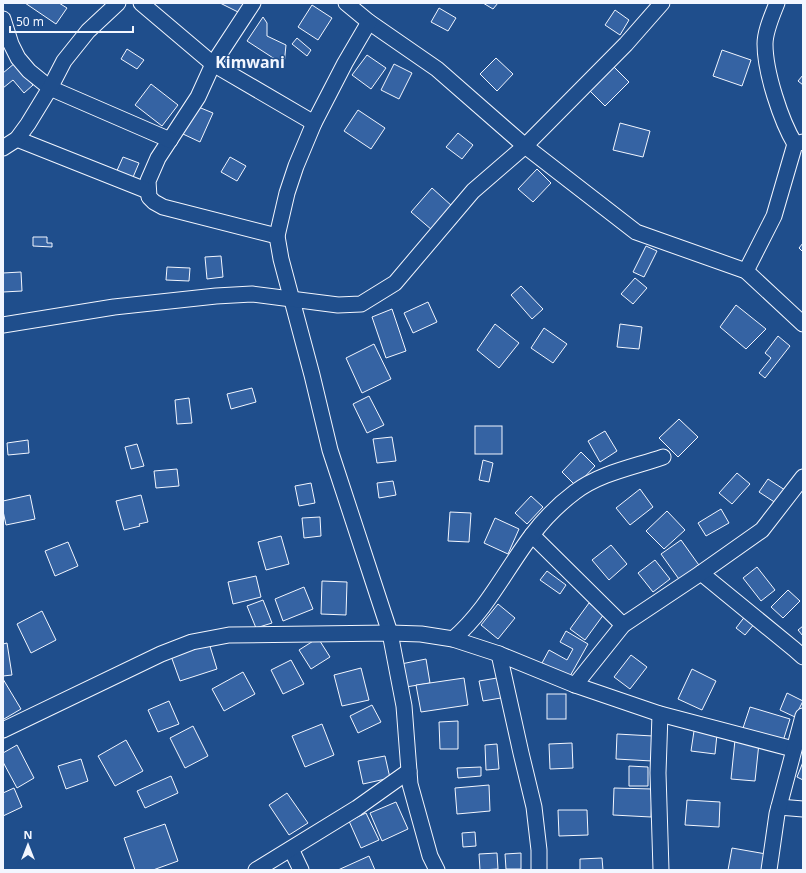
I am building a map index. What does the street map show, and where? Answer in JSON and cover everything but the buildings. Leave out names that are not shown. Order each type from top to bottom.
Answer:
[{"type":"street","points":[[3,148],[17,139],[28,124],[50,88],[64,60],[88,31],[118,3]]},
{"type":"street","points":[[141,3],[214,64],[314,124]]},
{"type":"street","points":[[253,3],[214,64],[198,97],[158,158],[148,181],[148,191],[154,202],[163,207],[277,236]]},
{"type":"street","points":[[346,3],[369,22],[437,69],[525,146],[636,232],[746,272],[803,324]]},
{"type":"street","points":[[3,325],[114,307],[216,296],[252,294],[338,305],[361,304],[395,283],[473,191],[525,146],[626,44],[662,3]]},
{"type":"street","points":[[746,272],[774,216],[799,143],[787,131],[770,78],[766,60],[765,43],[768,28],[777,3]]},
{"type":"street","points":[[3,19],[11,44],[18,58],[29,71],[50,88],[170,140]]},
{"type":"street","points":[[369,22],[344,63],[314,124],[296,166],[287,193],[277,236],[281,259],[330,450],[390,633],[404,706],[410,784],[430,856],[437,870]]},
{"type":"street","points":[[17,139],[148,191]]},
{"type":"street","points":[[453,638],[467,627],[486,602],[532,534],[549,515],[576,491],[612,473],[663,457]]},
{"type":"street","points":[[574,685],[623,625],[762,530],[803,477]]},
{"type":"street","points":[[532,534],[623,625]]},
{"type":"street","points":[[701,573],[803,657]]},
{"type":"street","points":[[3,730],[161,654],[192,642],[229,635],[390,633],[421,634],[453,638],[499,654],[574,685],[660,714],[793,749]]},
{"type":"street","points":[[499,654],[534,807],[539,850],[539,870]]},
{"type":"street","points":[[660,714],[658,773],[661,870]]},
{"type":"street","points":[[768,870],[779,807],[793,749],[803,716]]},
{"type":"street","points":[[256,870],[291,850],[357,808],[408,771]]},
{"type":"street","points":[[779,807],[803,809]]},
{"type":"street","points":[[291,850],[302,870]]},
{"type":"district","name":"Kimwani","points":[[250,62]]}]
